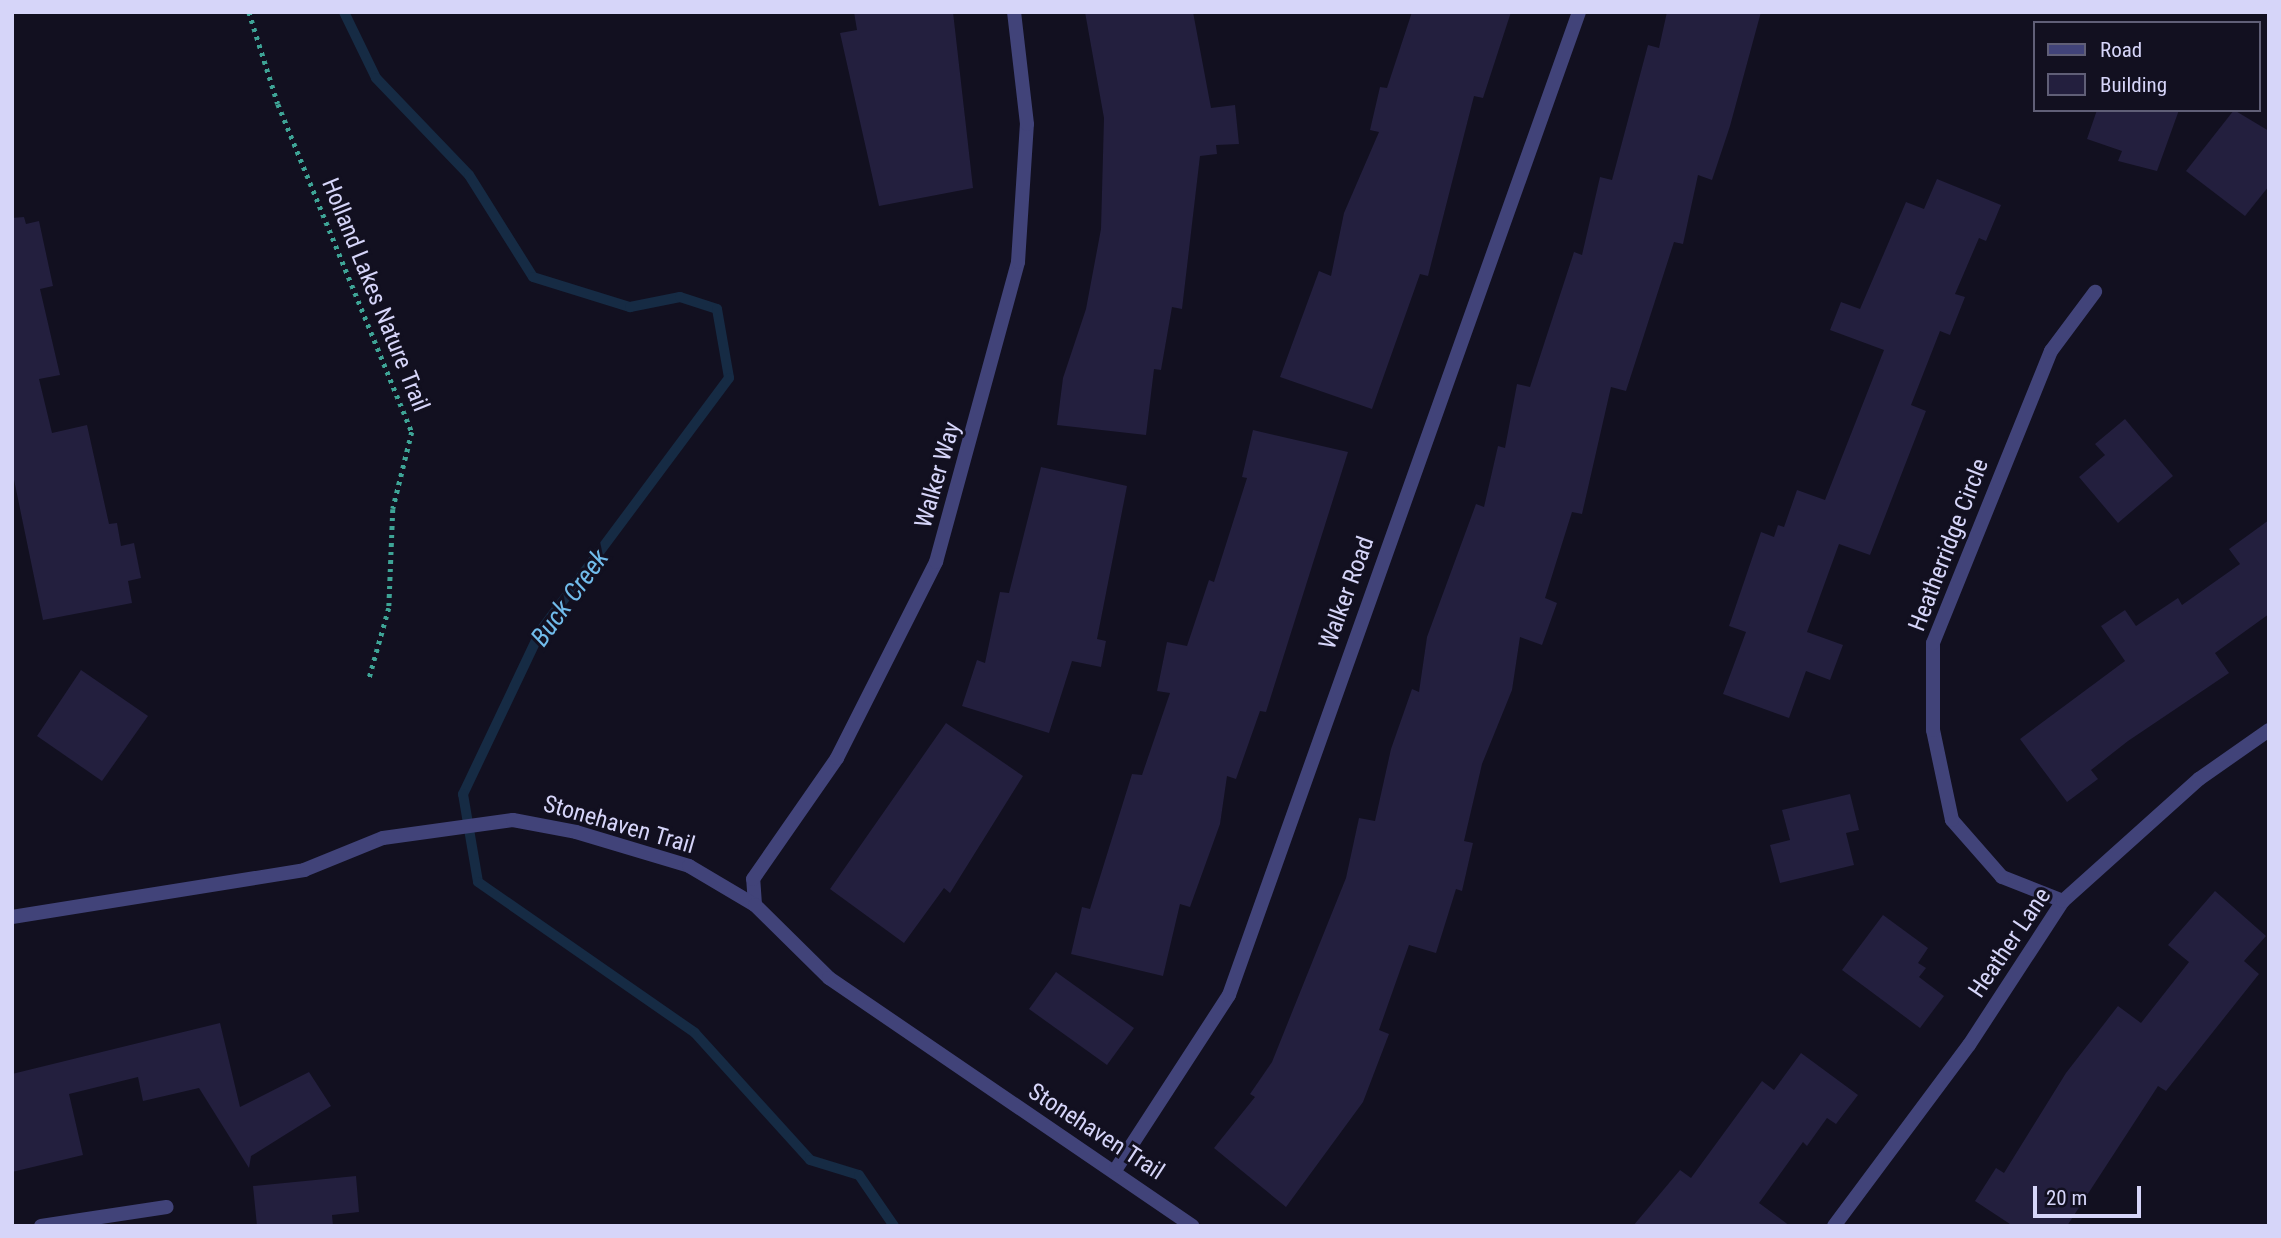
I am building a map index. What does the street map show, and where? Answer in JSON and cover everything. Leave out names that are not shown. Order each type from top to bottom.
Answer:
[{"type":"street","name":"Walker Way","points":[[755,905],[753,879],[837,758],[940,549],[1018,262],[1027,124],[1014,12]]},
{"type":"street","name":"Walker Road","points":[[1116,1169],[1229,995],[1579,12]]},
{"type":"street","name":"Heatherridge Circle","points":[[2063,901],[2001,877],[1952,820],[1933,730],[1933,643],[2052,351],[2095,292]]},
{"type":"street","name":"Heather Lane","points":[[1834,1226],[1969,1045],[2063,901],[2199,779],[2269,730]]},
{"type":"street","name":"Stonehaven Trail","points":[[12,917],[304,870],[383,838],[513,820],[689,866],[755,905],[829,978],[1116,1169],[1193,1226]]},
{"type":"street","points":[[41,1226],[167,1208]]},
{"type":"path","name":"Holland Lakes Nature Trail","points":[[249,12],[278,104],[412,432],[393,509],[389,608],[369,679]]},
{"type":"building","points":[[854,12],[953,12],[973,188],[879,206],[840,33],[857,30]]},
{"type":"building","points":[[1085,12],[1193,12],[1211,108],[1235,105],[1239,144],[1216,145],[1217,154],[1200,156],[1182,309],[1172,307],[1161,370],[1154,369],[1146,435],[1057,425],[1063,378],[1086,309],[1101,229],[1104,118]]},
{"type":"building","points":[[1412,12],[1511,12],[1483,98],[1474,96],[1428,276],[1420,274],[1372,409],[1280,377],[1319,271],[1331,276],[1344,213],[1379,132],[1370,130],[1380,87],[1387,88]]},
{"type":"building","points":[[1667,12],[1761,12],[1730,126],[1712,180],[1698,175],[1683,244],[1674,242],[1626,391],[1611,387],[1582,514],[1572,512],[1545,598],[1557,603],[1542,645],[1520,637],[1512,690],[1482,764],[1464,841],[1473,843],[1462,891],[1456,889],[1436,953],[1409,945],[1379,1030],[1389,1034],[1363,1102],[1286,1207],[1214,1148],[1255,1097],[1250,1094],[1272,1062],[1346,878],[1359,818],[1375,821],[1391,749],[1412,689],[1419,692],[1427,637],[1476,504],[1484,507],[1498,446],[1505,448],[1517,384],[1530,387],[1574,252],[1582,255],[1600,177],[1612,180],[1648,45],[1659,48]]},
{"type":"building","points":[[2096,112],[2178,112],[2157,171],[2118,161],[2122,151],[2087,139]]},
{"type":"building","points":[[2232,112],[2237,112],[2269,131],[2269,186],[2245,216],[2186,171]]},
{"type":"building","points":[[1937,179],[2001,205],[1986,241],[1979,238],[1955,294],[1965,297],[1950,335],[1940,331],[1911,405],[1926,411],[1870,555],[1839,544],[1807,632],[1843,645],[1830,680],[1806,671],[1789,718],[1723,694],[1746,632],[1729,626],[1761,532],[1774,537],[1778,525],[1784,527],[1797,490],[1825,500],[1884,350],[1830,330],[1841,302],[1860,309],[1906,202],[1924,209]]},
{"type":"building","points":[[24,217],[26,224],[39,221],[53,286],[40,289],[60,375],[39,379],[52,433],[87,425],[109,524],[117,523],[121,546],[134,543],[141,578],[128,581],[132,603],[43,620],[12,470],[12,218]]},
{"type":"building","points":[[2125,419],[2173,476],[2118,523],[2079,477],[2105,455],[2095,444]]},
{"type":"building","points":[[1253,430],[1348,452],[1266,712],[1260,711],[1236,779],[1227,776],[1220,824],[1190,907],[1180,904],[1163,976],[1071,954],[1082,907],[1090,909],[1132,774],[1142,775],[1170,693],[1157,691],[1167,642],[1187,646],[1209,580],[1214,582],[1247,478],[1242,477]]},
{"type":"building","points":[[1041,467],[1127,486],[1097,639],[1106,641],[1101,667],[1072,661],[1049,733],[962,706],[977,660],[985,663],[1000,592],[1009,593]]},
{"type":"building","points":[[2269,520],[2269,614],[2215,653],[2229,673],[2128,741],[2091,770],[2098,779],[2067,802],[2020,739],[2125,661],[2101,626],[2125,610],[2136,626],[2178,598],[2182,605],[2240,564],[2229,549]]},
{"type":"building","points":[[81,670],[148,716],[102,781],[37,736]]},
{"type":"building","points":[[946,723],[1023,776],[950,893],[944,888],[904,943],[830,889]]},
{"type":"building","points":[[1850,794],[1859,830],[1846,833],[1854,865],[1780,883],[1770,845],[1790,840],[1782,810]]},
{"type":"building","points":[[2215,891],[2266,936],[2244,961],[2259,974],[2166,1091],[2158,1086],[2067,1226],[2013,1226],[1975,1201],[1996,1168],[2004,1173],[2066,1073],[2118,1006],[2141,1023],[2189,962],[2168,945]]},
{"type":"building","points":[[1883,915],[1928,948],[1918,963],[1926,968],[1919,977],[1944,996],[1920,1028],[1842,970]]},
{"type":"building","points":[[1056,972],[1134,1028],[1107,1065],[1029,1009]]},
{"type":"building","points":[[220,1023],[240,1107],[309,1072],[331,1106],[251,1156],[249,1168],[199,1088],[143,1101],[138,1077],[69,1094],[83,1155],[12,1172],[12,1074]]},
{"type":"building","points":[[1801,1053],[1858,1095],[1836,1124],[1827,1118],[1807,1146],[1803,1142],[1759,1203],[1790,1226],[1633,1226],[1680,1170],[1691,1178],[1762,1081],[1774,1090]]},
{"type":"building","points":[[356,1176],[359,1212],[332,1215],[333,1226],[257,1226],[253,1186]]},
{"type":"waterway","name":"Buck Creek","points":[[344,12],[376,78],[469,175],[533,277],[630,307],[680,297],[717,309],[729,378],[541,630],[463,794],[478,882],[695,1033],[810,1160],[859,1175],[894,1226]]}]
